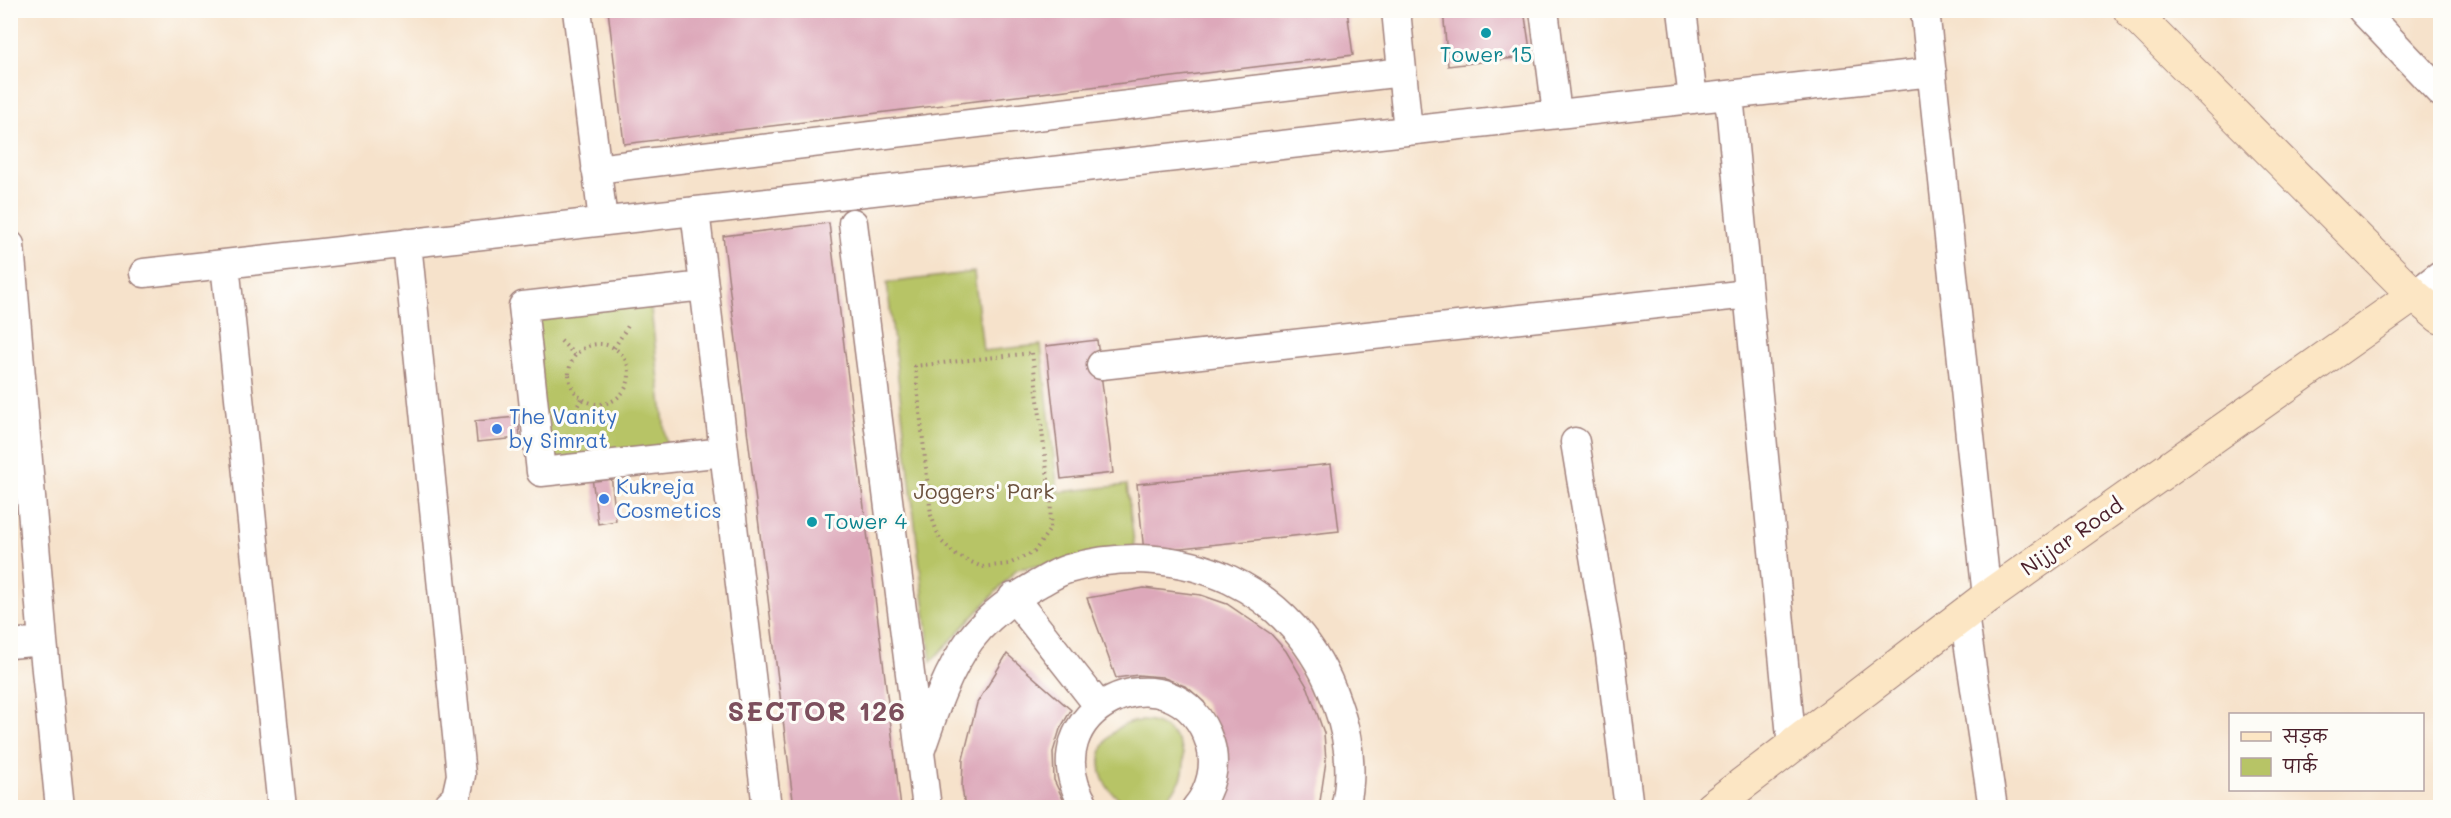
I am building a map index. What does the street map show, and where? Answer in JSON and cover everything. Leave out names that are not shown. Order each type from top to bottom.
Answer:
[{"type":"street","points":[[577,10],[603,221]]},
{"type":"street","points":[[1396,10],[1408,131]]},
{"type":"street","points":[[1544,10],[1557,114]]},
{"type":"street","points":[[1682,10],[1693,99]]},
{"type":"street","points":[[1926,10],[1993,807]]},
{"type":"street","points":[[2130,10],[2414,295],[2440,317]]},
{"type":"street","points":[[2362,10],[2440,92]]},
{"type":"street","points":[[596,169],[1402,72]]},
{"type":"street","points":[[144,273],[1932,72]]},
{"type":"street","points":[[1729,95],[1792,747]]},
{"type":"street","points":[[695,211],[767,807]]},
{"type":"street","points":[[853,223],[927,807]]},
{"type":"street","points":[[407,243],[461,774],[456,797],[445,807]]},
{"type":"street","points":[[10,245],[43,641],[60,807]]},
{"type":"street","points":[[225,264],[282,807]]},
{"type":"street","name":"Nijjar Road","points":[[1711,807],[1976,606],[2440,275]]},
{"type":"street","points":[[704,286],[523,306],[542,472],[724,452]]},
{"type":"street","points":[[1101,365],[1748,294]]},
{"type":"street","points":[[1575,442],[1610,646],[1629,807]]},
{"type":"street","points":[[920,752],[941,692],[970,640],[1013,597],[1066,569],[1126,557],[1187,563],[1243,585],[1292,623],[1326,672],[1347,730],[1349,791],[1345,807]]},
{"type":"street","points":[[1013,597],[1098,705]]},
{"type":"street","points":[[10,644],[43,641]]},
{"type":"street","points":[[1086,807],[1074,788],[1070,766],[1072,744],[1082,723],[1098,705],[1120,694],[1145,691],[1169,696],[1190,710],[1205,729],[1213,753],[1212,777],[1203,800],[1196,807]]},
{"type":"path","points":[[591,344],[614,348],[625,359],[628,368],[625,388],[610,401],[591,402],[582,398],[570,383],[570,363],[575,355],[591,344]]},
{"type":"path","points":[[1032,353],[1051,502],[1050,529],[1034,552],[1009,564],[982,567],[956,555],[940,540],[931,515],[915,366],[1032,353]]},
{"type":"green space","name":"Joggers' Park","points":[[974,272],[983,351],[1041,345],[1058,492],[1127,485],[1135,551],[1017,569],[931,662],[887,283]]},
{"type":"green space","points":[[649,292],[668,459],[541,472],[523,306]]},
{"type":"green space","points":[[1142,721],[1158,724],[1172,733],[1181,747],[1184,763],[1181,779],[1172,793],[1158,802],[1142,805],[1126,802],[1112,793],[1103,779],[1100,763],[1103,747],[1112,733],[1126,724]]},
{"type":"building","points":[[608,10],[1347,10],[1353,55],[624,144]]},
{"type":"building","name":"Tower 15","points":[[1443,10],[1524,10],[1531,56],[1448,66]]},
{"type":"building","name":"Tower 4","points":[[829,223],[901,808],[794,808],[723,236]]},
{"type":"building","points":[[1097,340],[1113,473],[1061,479],[1046,346]]},
{"type":"building","name":"The Vanity by Simrat","points":[[518,417],[520,438],[477,442],[475,421]]},
{"type":"building","points":[[1331,464],[1339,531],[1144,552],[1137,484]]},
{"type":"building","name":"Kukreja Cosmetics","points":[[611,474],[616,521],[598,524],[592,477]]},
{"type":"building","points":[[1144,588],[1201,595],[1227,604],[1271,634],[1286,651],[1308,688],[1324,733],[1326,761],[1319,808],[1212,808],[1225,744],[1204,702],[1187,687],[1162,677],[1138,675],[1116,678],[1087,598]]},
{"type":"building","points":[[1007,654],[1071,710],[1060,729],[1053,752],[1054,780],[1067,808],[965,808],[962,787],[963,759],[977,703]]},
{"type":"place","name":"Tower 15","points":[[1486,33]]},
{"type":"place","name":"The Vanity by Simrat","points":[[497,429]]},
{"type":"place","name":"Kukreja Cosmetics","points":[[604,499]]},
{"type":"place","name":"Tower 4","points":[[812,522]]},
{"type":"district","name":"SECTOR 126","points":[[817,712]]}]
